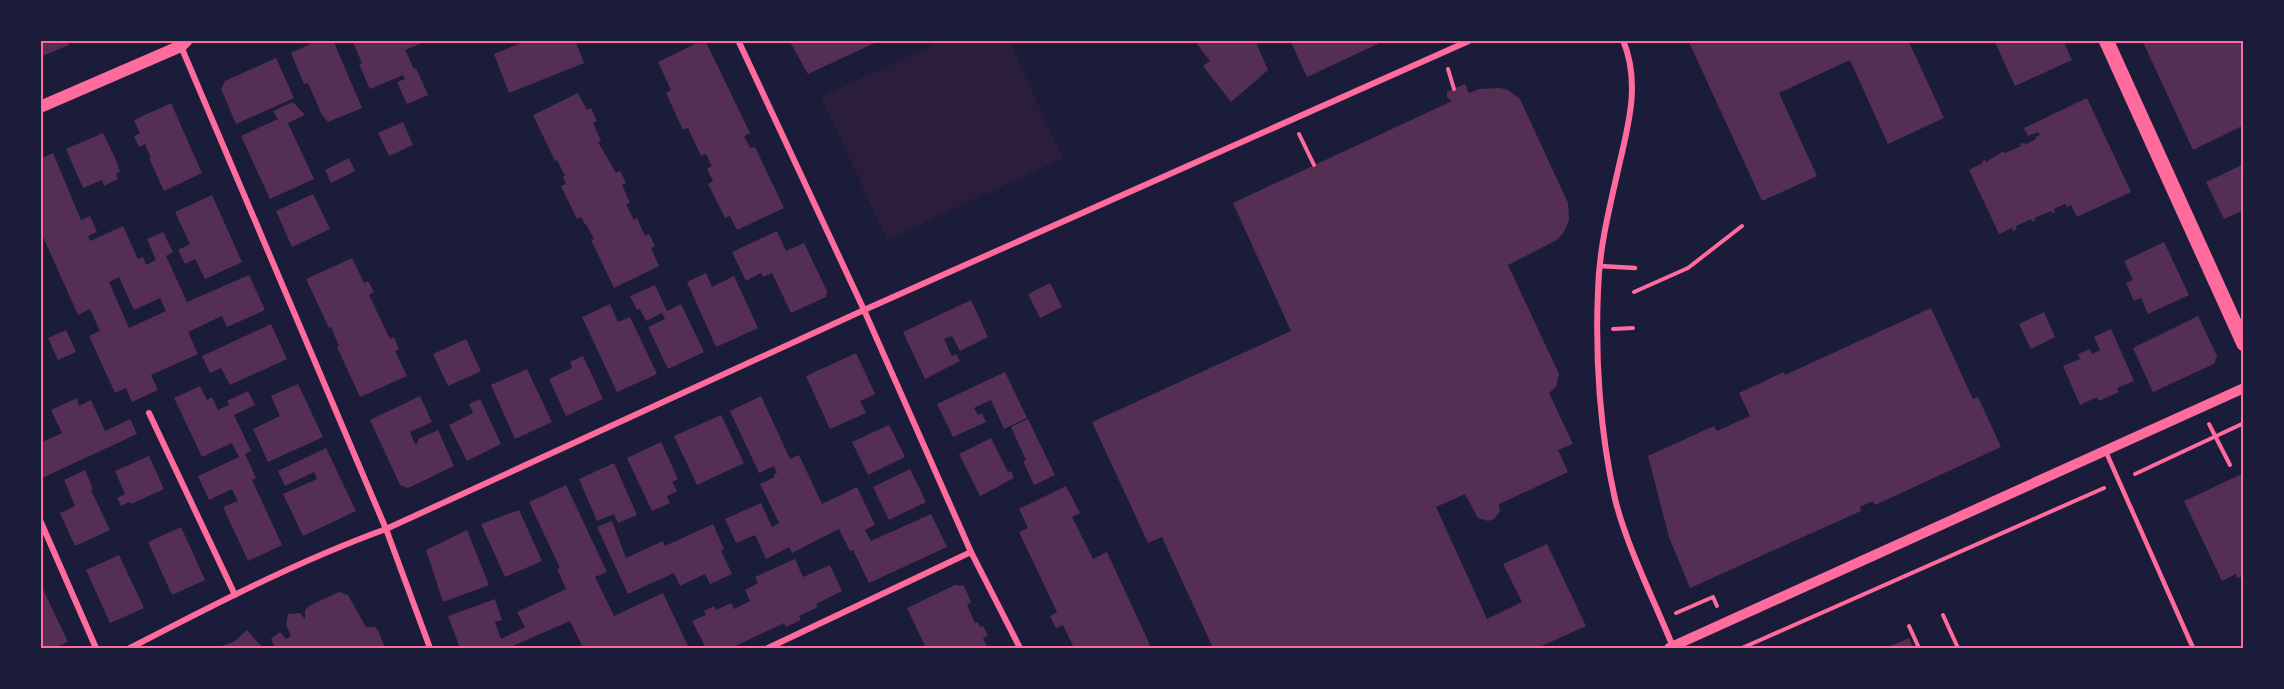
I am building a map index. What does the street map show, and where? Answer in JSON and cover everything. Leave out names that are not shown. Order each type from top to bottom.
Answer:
[{"type":"main road","points":[[2106,40],[2244,344]]},
{"type":"main road","points":[[40,107],[182,42]]},
{"type":"street","points":[[195,40],[182,42],[386,529],[430,648]]},
{"type":"street","points":[[738,40],[864,310],[971,552],[1020,648]]},
{"type":"street","points":[[130,648],[235,595],[386,529],[864,310],[1471,40]]},
{"type":"street","points":[[1623,40],[1632,76],[1633,102],[1604,233],[1600,266],[1597,329],[1601,405],[1615,500],[1672,648],[2244,388]]},
{"type":"street","points":[[149,413],[235,595]]},
{"type":"street","points":[[40,520],[96,648]]},
{"type":"street","points":[[768,648],[971,552]]},
{"type":"lane","points":[[1600,266],[1635,268]]},
{"type":"lane","points":[[2106,452],[2193,648]]},
{"type":"path","points":[[1293,120],[1314,165]]},
{"type":"path","points":[[1634,292],[1688,268],[1742,226]]},
{"type":"path","points":[[2201,408],[2230,465]]},
{"type":"path","points":[[1742,648],[2244,423]]},
{"type":"path","points":[[1661,619],[1713,597],[1725,623]]},
{"type":"path","points":[[1943,615],[1958,648]]},
{"type":"path","points":[[1909,626],[1919,648]]},
{"type":"shaded area","points":[[943,40],[1009,41],[1063,158],[887,240],[821,97]]},
{"type":"building","points":[[40,40],[67,40],[69,45],[40,57]]},
{"type":"building","points":[[319,40],[333,40],[362,108],[328,122],[322,115],[308,83],[304,84],[291,53]]},
{"type":"building","points":[[352,40],[430,40],[405,50],[428,95],[407,104],[397,82],[405,79],[403,75],[370,89]]},
{"type":"building","points":[[528,40],[575,40],[584,63],[509,93],[494,54]]},
{"type":"building","points":[[703,40],[750,133],[744,136],[750,148],[755,147],[784,208],[737,230],[730,216],[725,218],[708,184],[713,181],[707,169],[712,166],[706,154],[701,156],[688,128],[683,130],[666,93],[671,90],[658,62]]},
{"type":"building","points":[[789,40],[881,40],[808,74]]},
{"type":"building","points":[[1194,40],[1255,40],[1268,70],[1231,102],[1203,66],[1210,61]]},
{"type":"building","points":[[1290,40],[1386,40],[1307,77]]},
{"type":"building","points":[[1688,40],[1908,40],[1944,118],[1888,144],[1850,60],[1779,93],[1817,176],[1762,201]]},
{"type":"building","points":[[1994,40],[2063,40],[2072,60],[2015,86]]},
{"type":"building","points":[[2142,40],[2240,40],[2244,48],[2244,125],[2193,150]]},
{"type":"building","points":[[276,58],[294,98],[236,124],[221,89],[225,81]]},
{"type":"building","points":[[1465,84],[1469,93],[1479,89],[1500,88],[1508,90],[1520,99],[1568,203],[1569,220],[1564,232],[1557,240],[1508,265],[1559,374],[1556,387],[1549,393],[1573,444],[1558,450],[1568,472],[1499,504],[1500,511],[1494,519],[1488,521],[1478,518],[1465,494],[1436,507],[1487,619],[1522,602],[1503,564],[1547,544],[1586,626],[1537,648],[1213,648],[1162,537],[1148,543],[1092,422],[1291,331],[1233,203],[1452,101],[1447,98],[1447,92]]},
{"type":"building","points":[[578,93],[587,110],[591,108],[597,121],[593,123],[601,141],[598,142],[616,173],[620,171],[626,183],[622,185],[630,203],[626,204],[634,220],[637,218],[645,236],[649,234],[655,246],[651,248],[659,266],[614,288],[591,240],[594,239],[581,217],[577,219],[561,186],[566,184],[563,177],[565,176],[557,160],[555,161],[533,115]]},
{"type":"building","points":[[2087,98],[2131,192],[2077,217],[2071,205],[2067,207],[2065,204],[2054,209],[2055,212],[2051,211],[2034,218],[2036,220],[2032,222],[2031,219],[2016,226],[2017,229],[2013,231],[2012,228],[1999,234],[1969,170],[1983,163],[1982,161],[1986,162],[2004,151],[2005,153],[2021,146],[2020,144],[2025,145],[2036,139],[2035,137],[2040,135],[2038,132],[2028,136],[2024,128]]},
{"type":"building","points":[[293,102],[305,115],[288,123],[314,179],[270,199],[241,136],[278,119],[273,111]]},
{"type":"building","points":[[171,103],[202,173],[164,191],[145,144],[139,147],[134,136],[140,133],[134,120]]},
{"type":"building","points":[[403,122],[413,145],[389,156],[378,133]]},
{"type":"building","points":[[103,133],[120,172],[116,174],[118,179],[104,186],[102,180],[83,188],[66,149]]},
{"type":"building","points":[[53,153],[81,220],[90,216],[97,232],[88,236],[90,241],[123,226],[138,259],[143,257],[146,265],[156,260],[147,239],[163,232],[173,252],[166,256],[187,302],[249,275],[265,310],[227,327],[222,316],[188,332],[198,354],[151,375],[158,390],[132,402],[126,388],[115,393],[89,336],[100,331],[90,309],[78,315],[40,230],[40,159]],"holes":[[[119,277],[134,310],[160,298],[166,311],[129,328],[109,282]]]},
{"type":"building","points":[[349,158],[355,171],[331,183],[325,170]]},
{"type":"building","points":[[2244,164],[2244,210],[2224,219],[2206,182]]},
{"type":"building","points":[[313,194],[330,229],[292,247],[276,211]]},
{"type":"building","points":[[212,195],[242,262],[205,279],[195,259],[185,264],[178,250],[190,244],[175,212]]},
{"type":"building","points":[[777,231],[786,251],[804,243],[827,291],[826,297],[791,313],[772,273],[763,277],[761,273],[746,281],[732,252]]},
{"type":"building","points":[[2164,242],[2189,295],[2148,314],[2141,298],[2134,301],[2126,283],[2133,280],[2124,261]]},
{"type":"building","points":[[352,258],[364,283],[368,281],[374,292],[369,295],[390,339],[394,337],[399,349],[395,351],[407,376],[360,397],[337,347],[339,346],[331,327],[329,328],[306,279]]},
{"type":"building","points":[[706,273],[712,287],[734,276],[758,328],[716,347],[687,282]]},
{"type":"building","points":[[1050,283],[1062,307],[1040,318],[1028,294]]},
{"type":"building","points":[[655,285],[667,311],[681,304],[704,352],[668,369],[648,327],[665,319],[662,313],[646,321],[630,296]]},
{"type":"building","points":[[971,300],[988,337],[960,351],[952,336],[944,339],[952,356],[956,354],[960,361],[925,379],[903,332]]},
{"type":"building","points":[[610,304],[618,322],[630,317],[657,374],[617,392],[582,317]]},
{"type":"building","points":[[1931,308],[1973,399],[1978,397],[2001,447],[1875,505],[1873,501],[1860,507],[1861,511],[1690,588],[1669,537],[1648,456],[1714,426],[1717,431],[1750,416],[1739,393],[1784,372],[1785,375]]},
{"type":"building","points":[[2044,312],[2055,337],[2031,349],[2019,324]]},
{"type":"building","points":[[2198,316],[2217,356],[2214,364],[2153,392],[2133,348]]},
{"type":"building","points":[[271,324],[287,359],[230,385],[221,368],[210,373],[202,356]]},
{"type":"building","points":[[2111,329],[2134,381],[2117,388],[2119,392],[2099,401],[2097,397],[2080,405],[2063,366],[2080,359],[2078,354],[2090,349],[2092,354],[2100,350],[2094,337]]},
{"type":"building","points":[[66,330],[76,352],[58,360],[48,338]]},
{"type":"building","points":[[466,339],[481,371],[448,386],[433,354]]},
{"type":"building","points":[[856,353],[875,394],[860,401],[866,413],[830,429],[806,376]]},
{"type":"building","points":[[583,356],[603,399],[566,416],[549,379],[572,368],[570,362]]},
{"type":"building","points":[[527,369],[552,422],[515,439],[491,385]]},
{"type":"building","points":[[1005,372],[1027,418],[1004,429],[991,400],[974,408],[978,415],[982,413],[986,422],[953,437],[937,404]]},
{"type":"building","points":[[298,384],[323,437],[268,462],[253,429],[280,416],[271,396]]},
{"type":"building","points":[[200,386],[207,400],[212,397],[218,410],[229,405],[227,401],[248,391],[255,405],[234,415],[251,451],[245,454],[256,478],[252,480],[282,545],[248,561],[223,507],[238,501],[232,489],[209,500],[198,476],[239,457],[232,443],[202,457],[174,398]]},
{"type":"building","points":[[420,396],[432,422],[410,432],[415,444],[418,443],[418,439],[438,430],[454,466],[408,488],[400,485],[370,420]]},
{"type":"building","points":[[761,396],[790,459],[799,455],[822,504],[857,487],[875,525],[865,530],[871,541],[931,514],[947,547],[869,583],[853,550],[850,551],[839,529],[792,553],[789,547],[766,559],[755,535],[736,543],[725,519],[761,503],[772,527],[779,523],[760,484],[775,477],[773,475],[777,473],[774,466],[759,473],[730,411]]},
{"type":"building","points":[[77,398],[79,406],[91,400],[105,431],[130,419],[137,434],[40,479],[40,443],[62,433],[51,410]]},
{"type":"building","points":[[480,399],[501,444],[467,461],[449,425],[473,413],[469,404]]},
{"type":"building","points":[[721,415],[744,463],[697,485],[674,436]]},
{"type":"building","points":[[1028,419],[1055,475],[1034,485],[1011,427]]},
{"type":"building","points":[[889,425],[905,457],[868,475],[852,442]]},
{"type":"building","points":[[991,438],[1008,472],[1011,471],[1014,478],[980,496],[959,454]]},
{"type":"building","points":[[661,442],[678,479],[672,482],[677,491],[667,496],[670,503],[652,511],[627,458]]},
{"type":"building","points":[[326,448],[356,511],[303,536],[283,494],[317,479],[314,472],[285,486],[278,471]]},
{"type":"building","points":[[149,456],[164,489],[131,504],[129,502],[121,506],[117,498],[125,494],[115,471]]},
{"type":"building","points":[[614,463],[637,515],[618,523],[614,514],[597,521],[579,479]]},
{"type":"building","points":[[910,469],[926,502],[889,520],[873,487]]},
{"type":"building","points":[[85,470],[93,489],[91,490],[110,530],[75,546],[60,513],[75,506],[64,480]]},
{"type":"building","points":[[2244,473],[2244,576],[2237,578],[2236,574],[2222,581],[2184,501]]},
{"type":"building","points":[[566,485],[607,572],[595,577],[614,616],[663,593],[689,648],[583,648],[570,621],[508,648],[460,648],[448,616],[495,599],[502,620],[495,622],[501,639],[525,627],[517,612],[566,589],[557,569],[560,568],[529,502]]},
{"type":"building","points":[[1066,486],[1080,513],[1072,517],[1093,559],[1107,552],[1150,645],[1142,648],[1074,648],[1063,625],[1056,628],[1050,616],[1057,612],[1019,532],[1028,528],[1019,509]]},
{"type":"building","points":[[519,510],[542,561],[505,577],[481,524]]},
{"type":"building","points":[[612,521],[626,558],[663,541],[665,546],[713,524],[724,549],[721,551],[732,574],[710,584],[705,574],[680,586],[674,573],[628,594],[597,527]]},
{"type":"building","points":[[181,527],[205,580],[172,595],[148,542]]},
{"type":"building","points":[[467,530],[489,585],[443,602],[426,550]]},
{"type":"building","points":[[119,555],[144,608],[110,623],[86,570]]},
{"type":"building","points":[[795,559],[803,577],[830,565],[842,591],[816,604],[818,607],[799,616],[801,620],[786,627],[784,623],[731,648],[706,648],[692,621],[706,615],[704,611],[714,606],[716,610],[731,603],[734,609],[750,601],[745,590],[758,583],[755,577]]},
{"type":"building","points":[[40,583],[68,642],[54,648],[40,648]]},
{"type":"building","points":[[955,585],[964,586],[971,602],[967,605],[975,623],[978,622],[980,627],[983,626],[988,636],[983,638],[988,648],[926,648],[907,608]]},
{"type":"building","points":[[339,592],[348,595],[366,627],[375,627],[378,630],[385,648],[275,648],[271,639],[280,632],[286,639],[291,636],[286,625],[288,614],[300,613],[305,619],[305,610],[309,606]]},
{"type":"building","points":[[247,630],[263,648],[217,648],[235,641]]},
{"type":"building","points":[[1909,638],[1913,648],[1886,648]]}]
